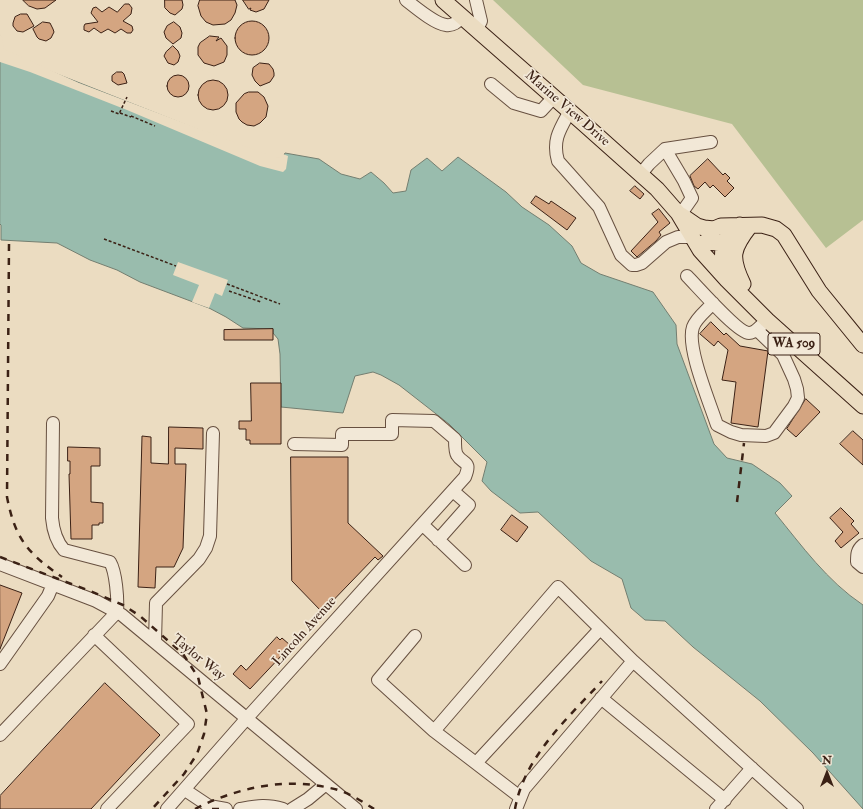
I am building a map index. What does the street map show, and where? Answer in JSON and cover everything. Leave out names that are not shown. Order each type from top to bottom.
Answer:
[{"type":"main road","name":"Marine View Drive","points":[[443,0],[657,190],[725,273],[762,325],[863,406]]},
{"type":"main road","points":[[681,219],[704,228],[714,229],[721,226],[744,228],[762,225],[776,229],[784,235],[819,290],[863,345]]},
{"type":"main road","points":[[698,240],[712,244],[724,242],[744,228]]},
{"type":"main road","points":[[743,284],[734,261],[736,248],[744,228]]},
{"type":"main road","points":[[724,242],[722,258],[725,273]]},
{"type":"main road","name":"Marine View Drive","points":[[725,273],[743,284],[863,393]]},
{"type":"street","points":[[406,0],[429,17],[446,25],[456,23],[462,17]]},
{"type":"street","points":[[476,0],[481,21],[477,29]]},
{"type":"street","points":[[491,84],[514,103],[541,112],[554,97]]},
{"type":"street","points":[[570,112],[561,128],[556,142],[555,151],[558,161],[599,207],[621,256],[632,265],[636,265],[642,263],[666,242],[678,237],[698,240]]},
{"type":"street","points":[[640,175],[665,148],[711,142]]},
{"type":"street","points":[[665,148],[692,198],[685,208],[681,219]]},
{"type":"street","points":[[687,276],[732,322],[744,331],[749,333],[762,325],[784,355],[794,379],[798,398],[794,406],[774,433],[766,436],[741,435],[717,425],[692,350],[693,327],[696,321],[713,303]]},
{"type":"street","name":"Lincoln Avenue","points":[[167,809],[247,718],[466,477],[468,468],[457,455],[455,439],[434,421],[392,420],[392,434],[342,434],[342,445],[294,444]]},
{"type":"street","points":[[0,735],[117,612],[118,602],[110,562],[64,550],[54,531],[52,518],[53,423]]},
{"type":"street","points":[[155,642],[156,603],[199,559],[206,548],[210,536],[213,433]]},
{"type":"street","points":[[438,540],[469,506],[453,491]]},
{"type":"street","points":[[422,525],[465,565]]},
{"type":"street","points":[[863,545],[857,554],[857,562],[863,568]]},
{"type":"street","name":"Taylor Way","points":[[0,564],[96,601],[122,615],[356,809]]},
{"type":"street","points":[[0,664],[48,596],[54,584]]},
{"type":"street","points":[[434,730],[558,587],[633,661],[797,809]]},
{"type":"street","points":[[476,763],[600,629]]},
{"type":"street","points":[[94,635],[188,724],[107,809]]},
{"type":"street","points":[[415,636],[378,680],[434,730],[520,797]]},
{"type":"street","points":[[516,809],[524,789],[633,661]]},
{"type":"street","points":[[601,698],[725,800]]},
{"type":"street","points":[[716,809],[752,768]]},
{"type":"street","points":[[292,809],[308,799],[326,784]]},
{"type":"street","points":[[185,790],[209,806],[226,809]]},
{"type":"street","points":[[240,809],[270,805],[283,809]]},
{"type":"path","points":[[120,113],[127,97]]},
{"type":"path","points":[[111,111],[155,126]]},
{"type":"path","points":[[131,116],[135,118]]},
{"type":"path","points":[[104,239],[176,266]]},
{"type":"path","points":[[227,284],[280,304]]},
{"type":"path","points":[[225,289],[240,295]]},
{"type":"path","points":[[229,291],[261,302]]},
{"type":"shaded area","points":[[493,0],[863,0],[863,220],[826,248],[732,124],[583,85]]},
{"type":"shaded area","points":[[0,36],[1,50],[52,72],[270,158],[281,160],[285,153],[319,159],[341,174],[360,179],[371,172],[393,193],[406,191],[411,170],[427,158],[442,171],[458,157],[506,192],[522,207],[549,225],[572,246],[581,263],[600,274],[653,292],[676,325],[677,344],[714,444],[727,458],[752,464],[780,483],[792,496],[775,513],[826,574],[850,596],[863,605],[863,809],[813,753],[760,701],[693,647],[665,621],[645,620],[631,608],[622,579],[591,561],[538,512],[520,513],[491,491],[482,481],[487,462],[449,424],[399,385],[373,372],[355,376],[343,413],[281,407],[280,354],[278,339],[273,333],[273,329],[243,328],[209,308],[140,282],[117,270],[90,260],[57,243],[1,240]]},
{"type":"pier","points":[[0,34],[4,49],[79,83],[271,156],[280,158],[283,154],[288,156],[286,169],[283,172],[260,166],[127,110],[30,72],[0,62]]},
{"type":"pier","points":[[178,262],[228,280],[222,296],[215,293],[209,308],[192,302],[199,285],[173,275]]},
{"type":"building","points":[[23,0],[56,0],[45,8],[37,9],[29,6]]},
{"type":"building","points":[[165,0],[182,0],[182,9],[175,15],[170,13],[165,8]]},
{"type":"building","points":[[200,0],[235,0],[237,5],[235,13],[231,20],[225,24],[213,25],[206,22],[201,16],[198,6]]},
{"type":"building","points":[[243,0],[269,0],[264,9],[256,12],[250,10],[251,8],[249,9]]},
{"type":"building","points":[[125,4],[129,4],[132,8],[131,14],[123,21],[132,26],[133,30],[131,33],[127,33],[121,29],[115,33],[108,29],[101,33],[94,28],[89,32],[84,30],[85,24],[98,22],[91,13],[93,8],[96,7],[102,12],[109,7],[117,12]]},
{"type":"building","points":[[21,14],[27,14],[34,26],[23,32],[17,31],[13,26],[15,17]]},
{"type":"building","points":[[249,21],[255,21],[264,26],[268,32],[268,44],[264,50],[255,55],[249,55],[240,50],[235,41],[235,35],[240,26]]},
{"type":"building","points":[[43,22],[50,23],[54,32],[51,38],[46,41],[39,39],[33,29]]},
{"type":"building","points":[[174,22],[180,27],[182,33],[181,38],[173,44],[166,38],[164,32],[167,26]]},
{"type":"building","points":[[210,36],[219,37],[216,41],[221,38],[227,46],[227,55],[224,62],[214,66],[204,63],[198,55],[198,47],[200,43]]},
{"type":"building","points":[[173,46],[178,51],[180,56],[178,62],[174,65],[168,63],[164,56]]},
{"type":"building","points":[[260,63],[269,64],[273,69],[274,76],[270,82],[260,86],[252,75],[253,68]]},
{"type":"building","points":[[117,72],[122,72],[124,74],[127,83],[118,85],[112,81],[112,76]]},
{"type":"building","points":[[178,75],[186,78],[189,86],[186,94],[178,97],[170,94],[167,86],[170,78]]},
{"type":"building","points":[[213,80],[219,81],[227,89],[227,101],[219,109],[213,110],[207,109],[199,101],[198,95],[199,89],[207,81]]},
{"type":"building","points":[[249,92],[258,92],[264,97],[268,106],[266,117],[254,126],[247,125],[242,122],[236,112],[236,103],[244,94]]},
{"type":"building","points":[[708,159],[723,175],[725,173],[730,178],[727,181],[734,188],[725,197],[713,185],[710,188],[705,182],[698,189],[694,186],[690,176]]},
{"type":"building","points":[[635,186],[644,194],[640,199],[630,191]]},
{"type":"building","points":[[536,196],[549,204],[551,201],[576,218],[567,230],[531,203]]},
{"type":"building","points":[[659,209],[670,223],[659,232],[661,235],[656,241],[637,257],[631,251],[658,222],[652,214]]},
{"type":"building","points":[[711,322],[724,335],[726,333],[740,346],[768,351],[758,427],[731,423],[736,382],[722,380],[728,350],[718,341],[714,346],[700,334]]},
{"type":"building","points":[[273,329],[273,340],[224,340],[224,330]]},
{"type":"building","points":[[251,383],[281,383],[281,444],[250,444],[250,440],[246,440],[246,429],[239,429],[239,421],[251,421]]},
{"type":"building","points":[[806,399],[820,412],[796,437],[787,429]]},
{"type":"building","points":[[169,427],[203,428],[203,449],[175,448],[175,464],[186,464],[183,548],[174,567],[156,567],[155,588],[138,587],[142,436],[151,437],[151,463],[168,464]]},
{"type":"building","points":[[853,431],[863,440],[863,465],[840,444]]},
{"type":"building","points":[[68,447],[100,448],[100,466],[91,466],[91,502],[103,503],[103,523],[99,523],[99,525],[92,525],[92,539],[71,539],[70,461],[68,461]]},
{"type":"building","points":[[291,457],[348,457],[348,523],[383,556],[378,560],[375,557],[322,612],[292,581]]},
{"type":"building","points":[[841,508],[854,521],[851,524],[859,533],[841,548],[835,541],[843,532],[830,518]]},
{"type":"building","points":[[512,515],[528,527],[517,542],[501,530]]},
{"type":"building","points":[[0,585],[22,593],[0,649]]},
{"type":"building","points":[[277,637],[280,640],[282,638],[290,645],[250,689],[233,674],[241,665],[246,670]]},
{"type":"building","points":[[105,683],[160,735],[91,809],[0,809],[0,796]]},
{"type":"railway","points":[[9,244],[7,497],[14,523],[24,543],[31,552],[62,577]]},
{"type":"railway","points":[[737,502],[744,443]]},
{"type":"railway","points":[[0,557],[123,605],[140,616],[183,654],[198,677],[207,714],[204,734],[197,754],[184,774],[152,809]]},
{"type":"railway","points":[[515,809],[527,772],[537,756],[561,724],[602,681]]},
{"type":"railway","points":[[195,809],[227,795],[261,786],[278,784],[313,785],[336,789],[353,796],[374,809]]},
{"type":"railway","points":[[212,809],[220,809]]}]
